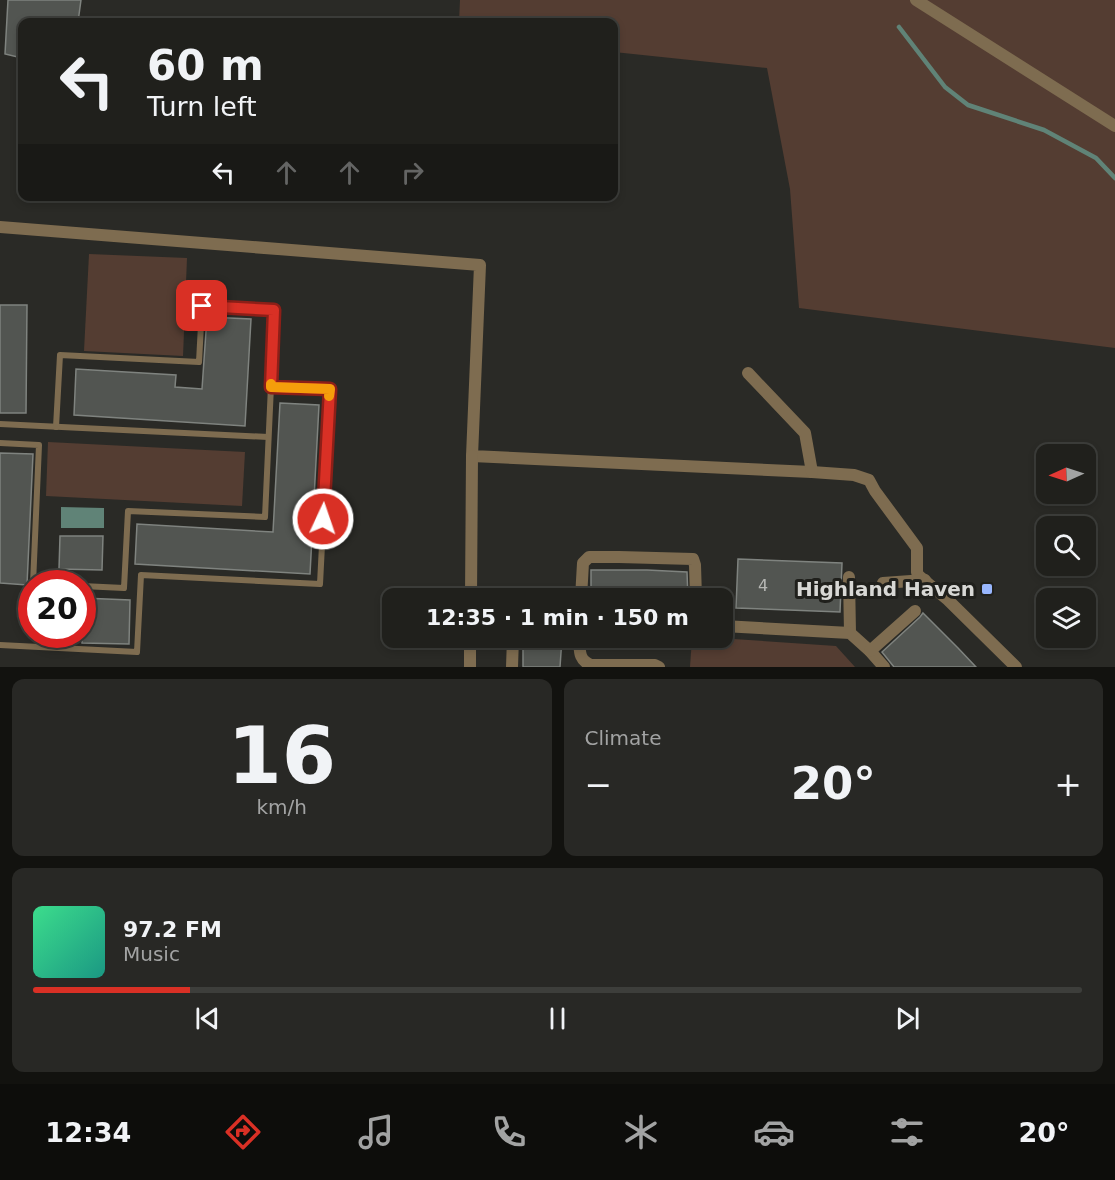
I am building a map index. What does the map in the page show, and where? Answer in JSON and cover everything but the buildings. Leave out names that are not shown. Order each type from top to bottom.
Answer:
[{"type":"street","points":[[916,0],[1115,126]]},
{"type":"street","points":[[0,227],[480,266],[472,456],[471,588]]},
{"type":"street","points":[[748,373],[805,433],[812,472]]},
{"type":"street","points":[[472,456],[812,472],[855,475],[868,480],[918,548],[917,572],[1016,667]]},
{"type":"street","points":[[582,588],[583,563],[589,557],[619,556],[693,559],[696,588]]},
{"type":"street","points":[[849,576],[850,633]]},
{"type":"street","points":[[883,583],[925,580]]},
{"type":"street","points":[[870,651],[915,610]]},
{"type":"street","points":[[733,627],[850,633],[884,667]]},
{"type":"street","points":[[470,648],[470,667]]},
{"type":"street","points":[[512,667],[513,648]]},
{"type":"street","points":[[580,648],[580,656],[585,663],[591,665],[655,665],[659,667]]},
{"type":"lane","points":[[56,427],[60,355],[199,362],[202,306],[274,310],[265,518],[128,511],[124,588],[96,587]]},
{"type":"lane","points":[[0,645],[137,652],[141,575],[320,584],[330,389],[271,387]]},
{"type":"lane","points":[[0,424],[268,437]]},
{"type":"lane","points":[[0,443],[39,445],[34,570]]},
{"type":"shaded area","points":[[460,0],[1115,0],[1115,348],[799,308],[790,189],[767,68],[618,52],[618,18],[459,18]]},
{"type":"shaded area","points":[[89,254],[187,258],[183,356],[84,351]]},
{"type":"shaded area","points":[[48,442],[245,452],[242,506],[46,496]]},
{"type":"shaded area","points":[[61,507],[104,508],[104,528],[61,528]]},
{"type":"shaded area","points":[[733,639],[836,646],[855,667],[690,667],[691,648],[733,648]]},
{"type":"waterway","points":[[899,27],[945,87],[968,105],[1044,130],[1096,158],[1115,178]]},
{"type":"slow traffic","points":[[271,384],[271,387],[330,389],[329,396]]},
{"type":"place","name":"Highland Haven","points":[[987,589]]},
{"type":"route","points":[[202,306],[274,310],[271,387],[330,389],[323,519]]}]
